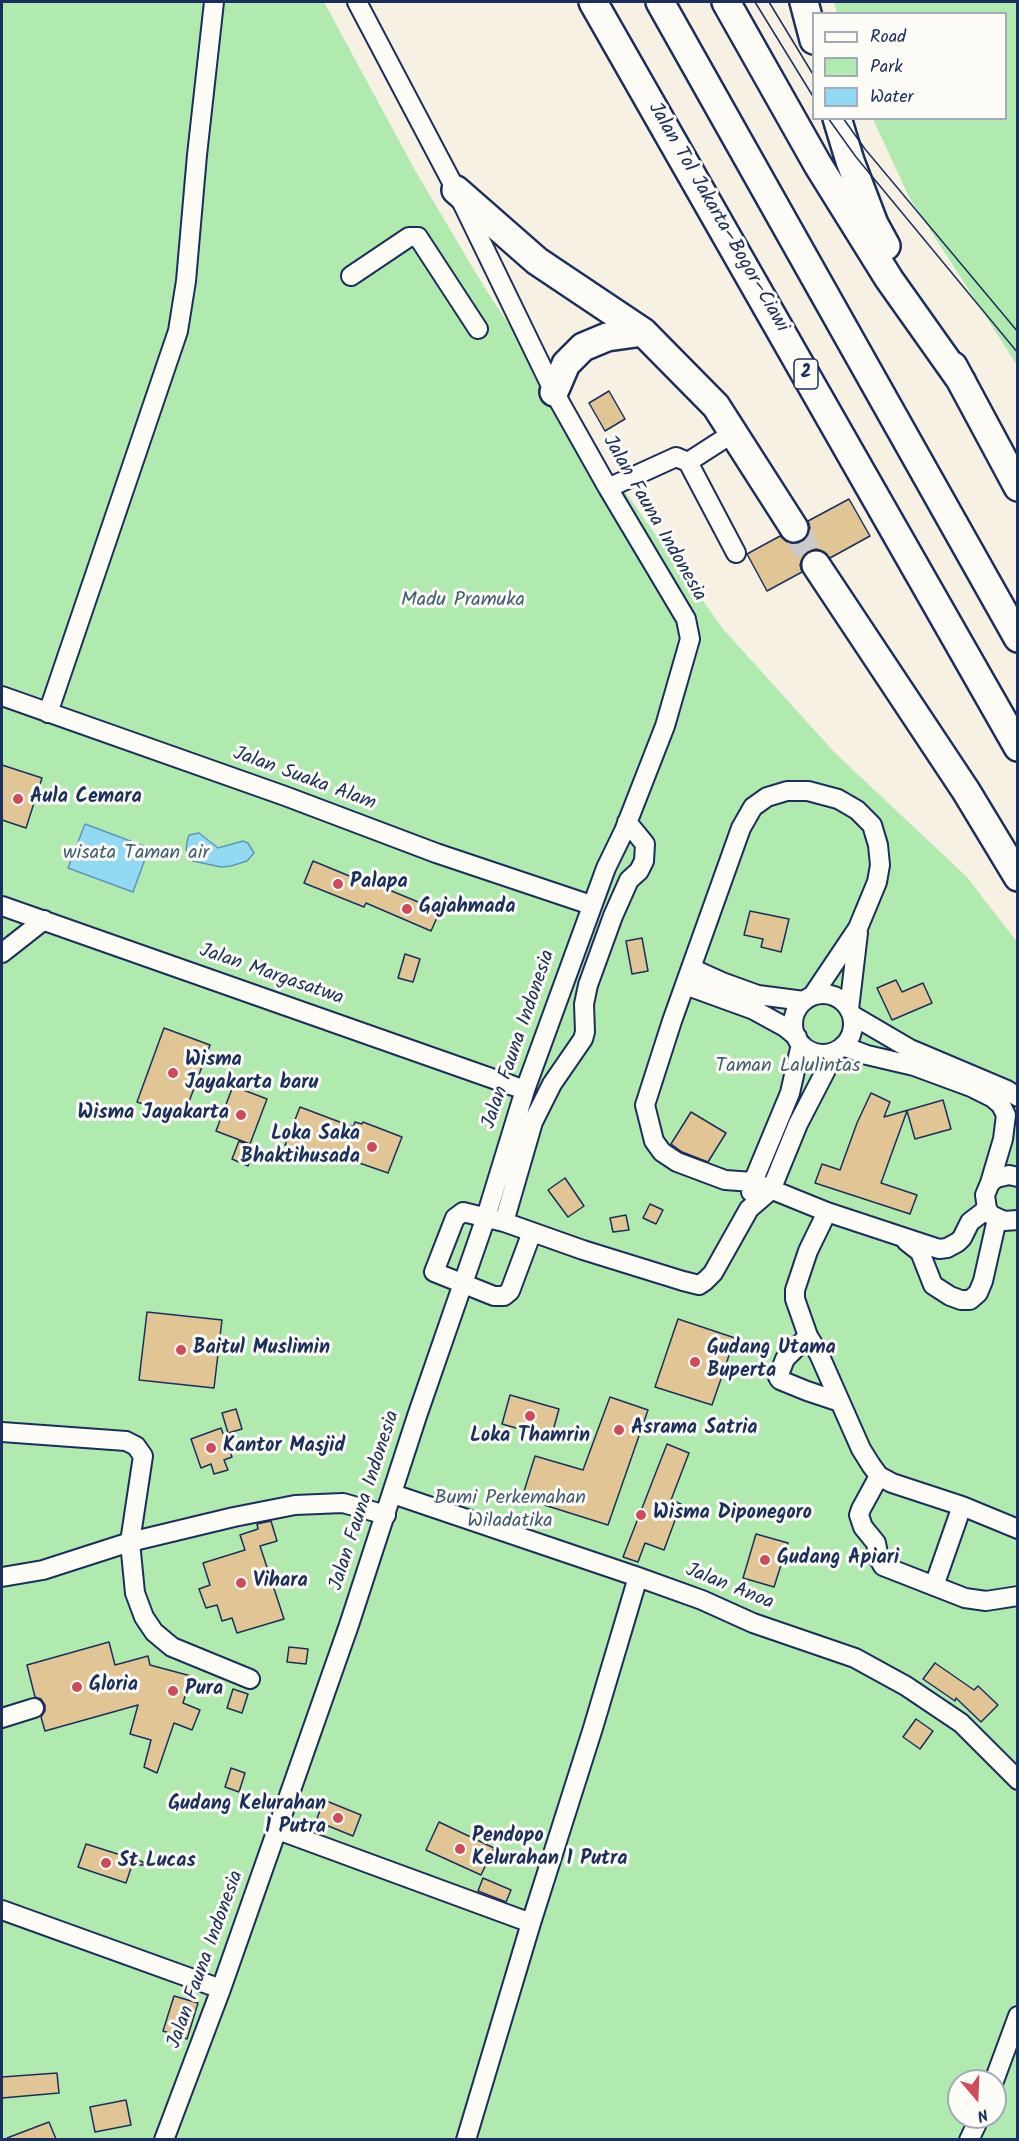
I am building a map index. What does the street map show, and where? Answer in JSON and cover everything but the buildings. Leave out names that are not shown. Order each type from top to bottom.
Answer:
[{"type":"highway","name":"Jalan Tol Jakarta–Bogor–Ciawi","points":[[593,2],[1017,747]]},
{"type":"highway","points":[[660,2],[1017,638]]},
{"type":"highway","points":[[726,2],[830,184],[889,279],[962,382]]},
{"type":"highway","points":[[804,2],[812,36]]},
{"type":"highway","points":[[838,120],[850,161],[874,224],[962,382],[1017,487]]},
{"type":"highway","points":[[456,190],[537,261],[643,332],[716,406],[794,528]]},
{"type":"highway","points":[[554,392],[566,364],[584,347],[607,337],[643,332]]},
{"type":"highway","points":[[976,409],[1017,463]]},
{"type":"highway","points":[[816,565],[966,791],[1017,877]]},
{"type":"street","points":[[48,713],[178,331],[186,281],[214,2]]},
{"type":"street","name":"Jalan Fauna Indonesia","points":[[164,2139],[278,1830],[464,1283],[525,1090],[591,905],[665,726],[690,639],[686,619],[554,392],[456,190],[357,2]]},
{"type":"street","points":[[351,276],[409,237],[418,237],[478,329]]},
{"type":"street","points":[[688,462],[733,433]]},
{"type":"street","points":[[608,488],[676,457],[688,462],[736,552]]},
{"type":"street","name":"Jalan Suaka Alam","points":[[2,696],[285,796],[436,853],[591,905]]},
{"type":"street","points":[[749,1209],[753,1182],[790,1093],[799,1041],[793,1022],[795,1014],[858,928],[871,898],[880,865],[878,845],[872,825],[857,810],[838,799],[807,791],[787,791],[767,797],[753,807],[741,828],[645,1106],[654,1141],[662,1152],[677,1162],[725,1180],[753,1182],[827,1212],[939,1249],[947,1248],[962,1238],[970,1222],[992,1214]]},
{"type":"street","points":[[504,1222],[533,1122],[552,1084],[583,1040],[584,1004],[588,985],[613,916],[629,880],[639,871],[644,861],[645,844],[627,822]]},
{"type":"street","name":"Jalan Margasatwa","points":[[2,906],[525,1090]]},
{"type":"street","points":[[2,953],[44,920]]},
{"type":"street","points":[[532,1232],[510,1291],[504,1296],[494,1296],[434,1272],[455,1218],[464,1212],[504,1222],[699,1284],[713,1273],[749,1209],[771,1190],[798,1124],[829,1064],[852,1032],[851,1012],[858,928]]},
{"type":"street","points":[[688,976],[722,982],[758,995],[808,998],[827,994],[834,996],[845,1003],[851,1012],[910,1048],[997,1085],[1017,1098]]},
{"type":"street","points":[[688,976],[785,1027],[816,1053],[838,1049],[914,1066],[971,1087],[993,1098],[1001,1105],[1006,1115],[1003,1139],[985,1196],[992,1214],[983,1281],[978,1293],[970,1300],[961,1300],[933,1285],[920,1252],[902,1237]]},
{"type":"street","points":[[990,1183],[1002,1175],[1017,1174]]},
{"type":"street","points":[[827,1212],[808,1251],[795,1290],[796,1307],[861,1449],[879,1476],[1017,1529]]},
{"type":"street","points":[[992,1214],[1004,1221],[1017,1221]]},
{"type":"street","points":[[808,1336],[785,1359],[778,1377],[780,1380],[807,1391],[840,1402]]},
{"type":"street","points":[[2,1432],[126,1441],[136,1446],[142,1456],[130,1542],[135,1593],[144,1617],[154,1632],[172,1647],[250,1679]]},
{"type":"street","points":[[879,1476],[859,1515],[863,1527],[876,1543],[880,1563],[965,1598],[986,1601],[1017,1596]]},
{"type":"street","name":"Jalan Anoa","points":[[393,1494],[638,1577],[702,1600],[753,1623],[855,1658],[881,1671],[961,1723],[1017,1780]]},
{"type":"street","points":[[2,1577],[43,1570],[130,1542],[295,1505],[343,1503],[386,1515]]},
{"type":"street","points":[[934,1586],[962,1506]]},
{"type":"street","points":[[466,2139],[638,1577]]},
{"type":"street","points":[[2,1718],[34,1708]]},
{"type":"street","points":[[278,1830],[531,1923]]},
{"type":"street","points":[[2,1910],[221,1989]]},
{"type":"street","points":[[998,2069],[1017,2016]]},
{"type":"green space","name":"Bumi Perkemahan Wiladatika","points":[[2,2],[324,2],[416,172],[486,290],[554,392],[723,629],[835,753],[967,877],[1017,942],[1017,2139],[2,2140]]},
{"type":"green space","points":[[834,2],[1017,2],[1017,365],[909,197],[873,120],[1007,120],[1007,12],[837,12]]},
{"type":"water","points":[[85,824],[149,848],[133,892],[68,868]]},
{"type":"water","points":[[199,833],[218,848],[243,841],[248,843],[254,853],[247,861],[231,866],[221,867],[193,861],[186,850],[187,842],[189,835]]},
{"type":"tunnel","points":[[794,528],[816,565]]},
{"type":"tram line","points":[[755,2],[812,95]]},
{"type":"tram line","points":[[769,2],[812,73]]},
{"type":"tram line","points":[[829,120],[856,157],[1018,353]]},
{"type":"tram line","points":[[844,120],[865,149],[1018,332]]},
{"type":"place","name":"Aula Cemara","points":[[18,799]]},
{"type":"place","name":"Palapa","points":[[338,884]]},
{"type":"place","name":"Gajahmada","points":[[407,909]]},
{"type":"place","name":"Wisma Jayakarta baru","points":[[173,1073]]},
{"type":"place","name":"Wisma Jayakarta","points":[[241,1115]]},
{"type":"place","name":"Loka Saka Bhaktihusada","points":[[372,1147]]},
{"type":"place","name":"Baitul Muslimin","points":[[181,1350]]},
{"type":"place","name":"Gudang Utama Buperta","points":[[695,1362]]},
{"type":"place","name":"Loka Thamrin","points":[[530,1416]]},
{"type":"place","name":"Asrama Satria","points":[[619,1430]]},
{"type":"place","name":"Kantor Masjid","points":[[211,1448]]},
{"type":"place","name":"Wisma Diponegoro","points":[[641,1515]]},
{"type":"place","name":"Gudang Apiari","points":[[765,1560]]},
{"type":"place","name":"Vihara","points":[[241,1583]]},
{"type":"place","name":"Gloria","points":[[77,1687]]},
{"type":"place","name":"Pura","points":[[173,1691]]},
{"type":"place","name":"Gudang Kelurahan 1 Putra","points":[[338,1818]]},
{"type":"place","name":"Pendopo Kelurahan 1 Putra","points":[[460,1849]]},
{"type":"place","name":"St Lucas","points":[[106,1863]]},
{"type":"park label","name":"Madu Pramuka","points":[[463,602]]},
{"type":"park label","name":"wisata Taman air","points":[[136,855]]},
{"type":"park label","name":"Taman Lalulintas","points":[[788,1068]]}]
